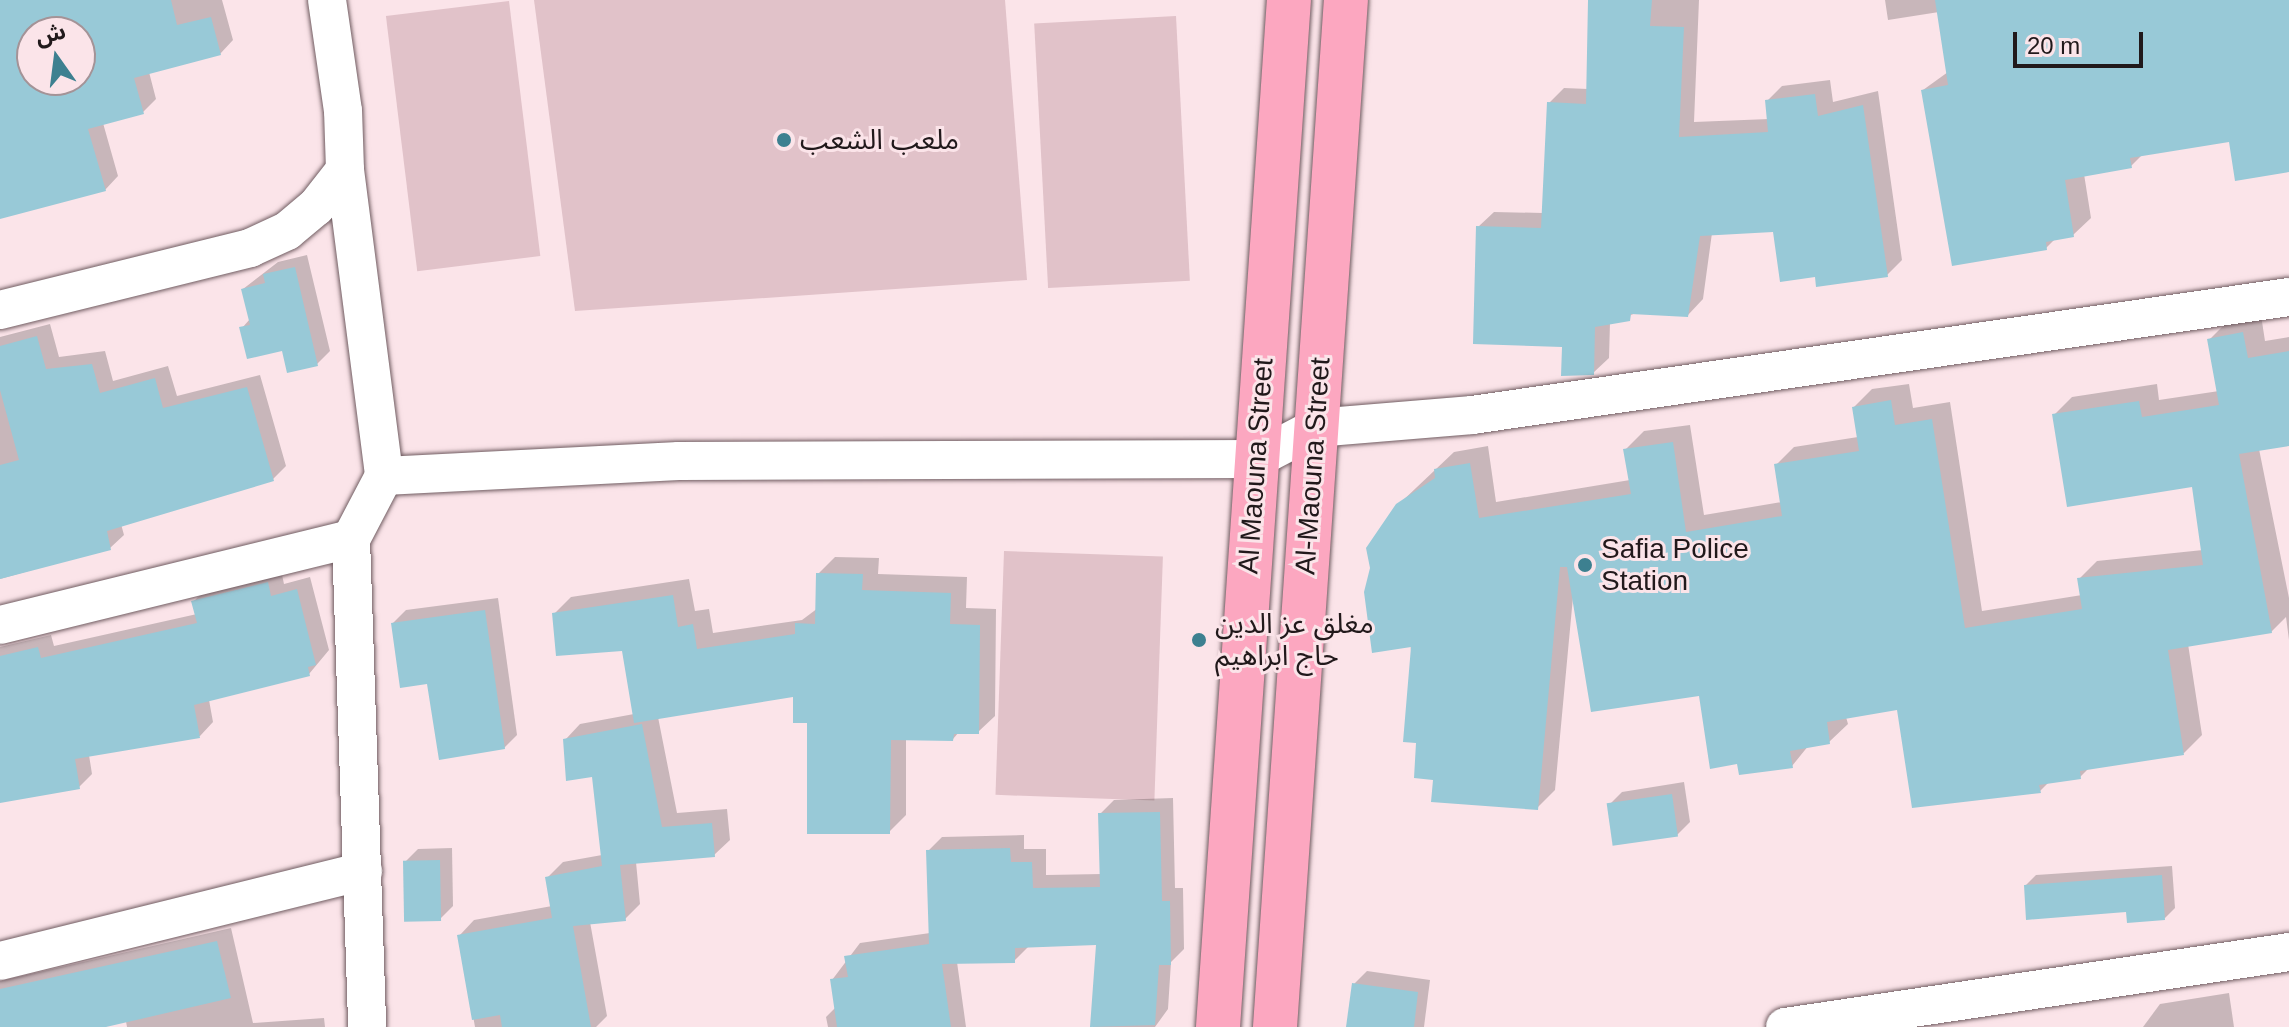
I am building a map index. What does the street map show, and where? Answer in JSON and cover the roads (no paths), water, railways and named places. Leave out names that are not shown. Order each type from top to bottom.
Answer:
[{"type":"highway","name":"Al Maouna Street","points":[[1218,1027],[1289,0]]},
{"type":"highway","name":"Al-Maouna Street","points":[[1275,1027],[1346,0]]},
{"type":"street","points":[[327,0],[343,111],[345,170],[384,476],[351,539],[367,1027]]},
{"type":"street","points":[[0,310],[250,248],[287,231],[316,207],[345,170]]},
{"type":"street","points":[[384,476],[679,461],[1256,459],[1315,428],[1472,415],[2289,297]]},
{"type":"street","points":[[0,625],[351,539]]},
{"type":"street","points":[[0,961],[363,871]]},
{"type":"street","points":[[1785,1027],[1908,1017],[2289,952]]},
{"type":"place","name":"ملعب الشعب","points":[[784,140]]},
{"type":"place","name":"Safia Police Station","points":[[1585,565]]},
{"type":"place","name":"مغلق عز الدين حاج ابراهيم","points":[[1199,640]]}]
